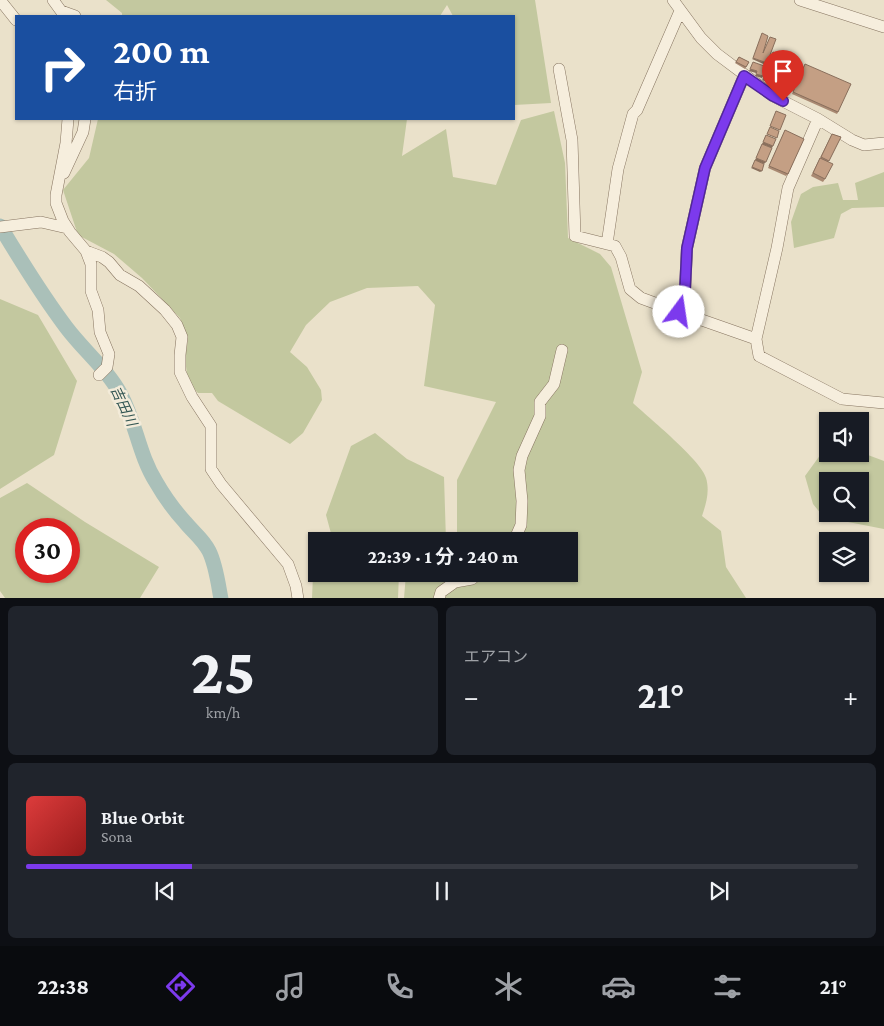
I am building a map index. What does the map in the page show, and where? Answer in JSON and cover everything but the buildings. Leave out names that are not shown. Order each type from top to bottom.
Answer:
[{"type":"street","points":[[0,0],[15,19]]},
{"type":"street","points":[[53,0],[61,10],[73,15]]},
{"type":"street","points":[[673,0],[701,38],[717,54],[773,96],[818,119],[852,140],[864,145],[884,143]]},
{"type":"street","points":[[800,0],[884,27]]},
{"type":"street","points":[[607,244],[618,169],[633,114],[637,110],[680,11]]},
{"type":"street","points":[[559,69],[572,140],[575,236],[615,246],[618,249],[630,289],[641,298],[756,339]]},
{"type":"street","points":[[679,312],[685,290],[687,248],[705,168],[744,76]]},
{"type":"street","points":[[818,119],[788,188],[777,248],[756,339],[759,356],[842,399],[884,403]]},
{"type":"street","points":[[68,120],[56,203],[67,228],[86,251],[91,264],[92,291],[98,310],[100,332],[108,354],[107,367],[99,375]]},
{"type":"street","points":[[60,179],[68,168],[74,154],[83,132],[85,120]]},
{"type":"street","points":[[0,226],[41,222],[67,228]]},
{"type":"street","points":[[86,251],[109,262],[120,275],[139,286],[178,324],[182,337],[180,372],[192,397],[211,426],[212,469],[221,484],[288,564],[298,598]]},
{"type":"street","points":[[518,532],[521,525],[522,500],[519,470],[522,456],[540,416],[540,402],[554,384],[562,350]]},
{"type":"street","points":[[439,598],[442,592],[455,582]]},
{"type":"green space","points":[[106,0],[535,0],[551,103],[515,105],[515,15],[452,15],[447,5],[441,15],[122,15]]},
{"type":"green space","points":[[554,111],[565,163],[568,238],[600,254],[611,267],[642,372],[633,403],[685,450],[702,470],[706,478],[708,493],[702,516],[721,531],[726,567],[746,598],[404,598],[405,582],[578,582],[578,532],[457,532],[457,480],[496,402],[424,386],[435,305],[418,286],[367,288],[330,302],[306,325],[290,352],[307,367],[321,390],[322,400],[303,433],[290,444],[218,401],[212,393],[198,393],[188,383],[185,358],[188,340],[180,318],[142,278],[114,254],[78,235],[63,190],[89,158],[98,120],[407,120],[402,156],[446,129],[453,177],[496,185],[521,120]]},
{"type":"green space","points":[[884,172],[884,207],[852,208],[841,214],[834,238],[794,248],[791,222],[801,194],[813,187],[838,183],[843,200],[858,200],[855,183]]},
{"type":"green space","points":[[0,299],[38,315],[77,381],[54,455],[0,489]]},
{"type":"green space","points":[[375,433],[407,459],[444,477],[446,532],[331,532],[326,515],[351,446]]},
{"type":"green space","points":[[869,455],[884,461],[884,529],[848,522],[869,522],[869,472],[819,472],[819,511],[813,504],[805,476],[819,457],[819,462],[869,462]]},
{"type":"green space","points":[[27,483],[79,518],[15,518],[15,583],[80,583],[80,519],[159,567],[140,598],[5,598],[0,591],[0,498]]},
{"type":"green space","points":[[313,582],[399,582],[398,598],[312,598]]},
{"type":"waterway","name":"吉田川","points":[[0,226],[57,315],[102,368],[121,395],[150,472],[173,508],[201,539],[209,551],[215,568],[221,598]]},
{"type":"route","points":[[679,312],[685,290],[687,248],[705,168],[744,76],[783,101]]}]
